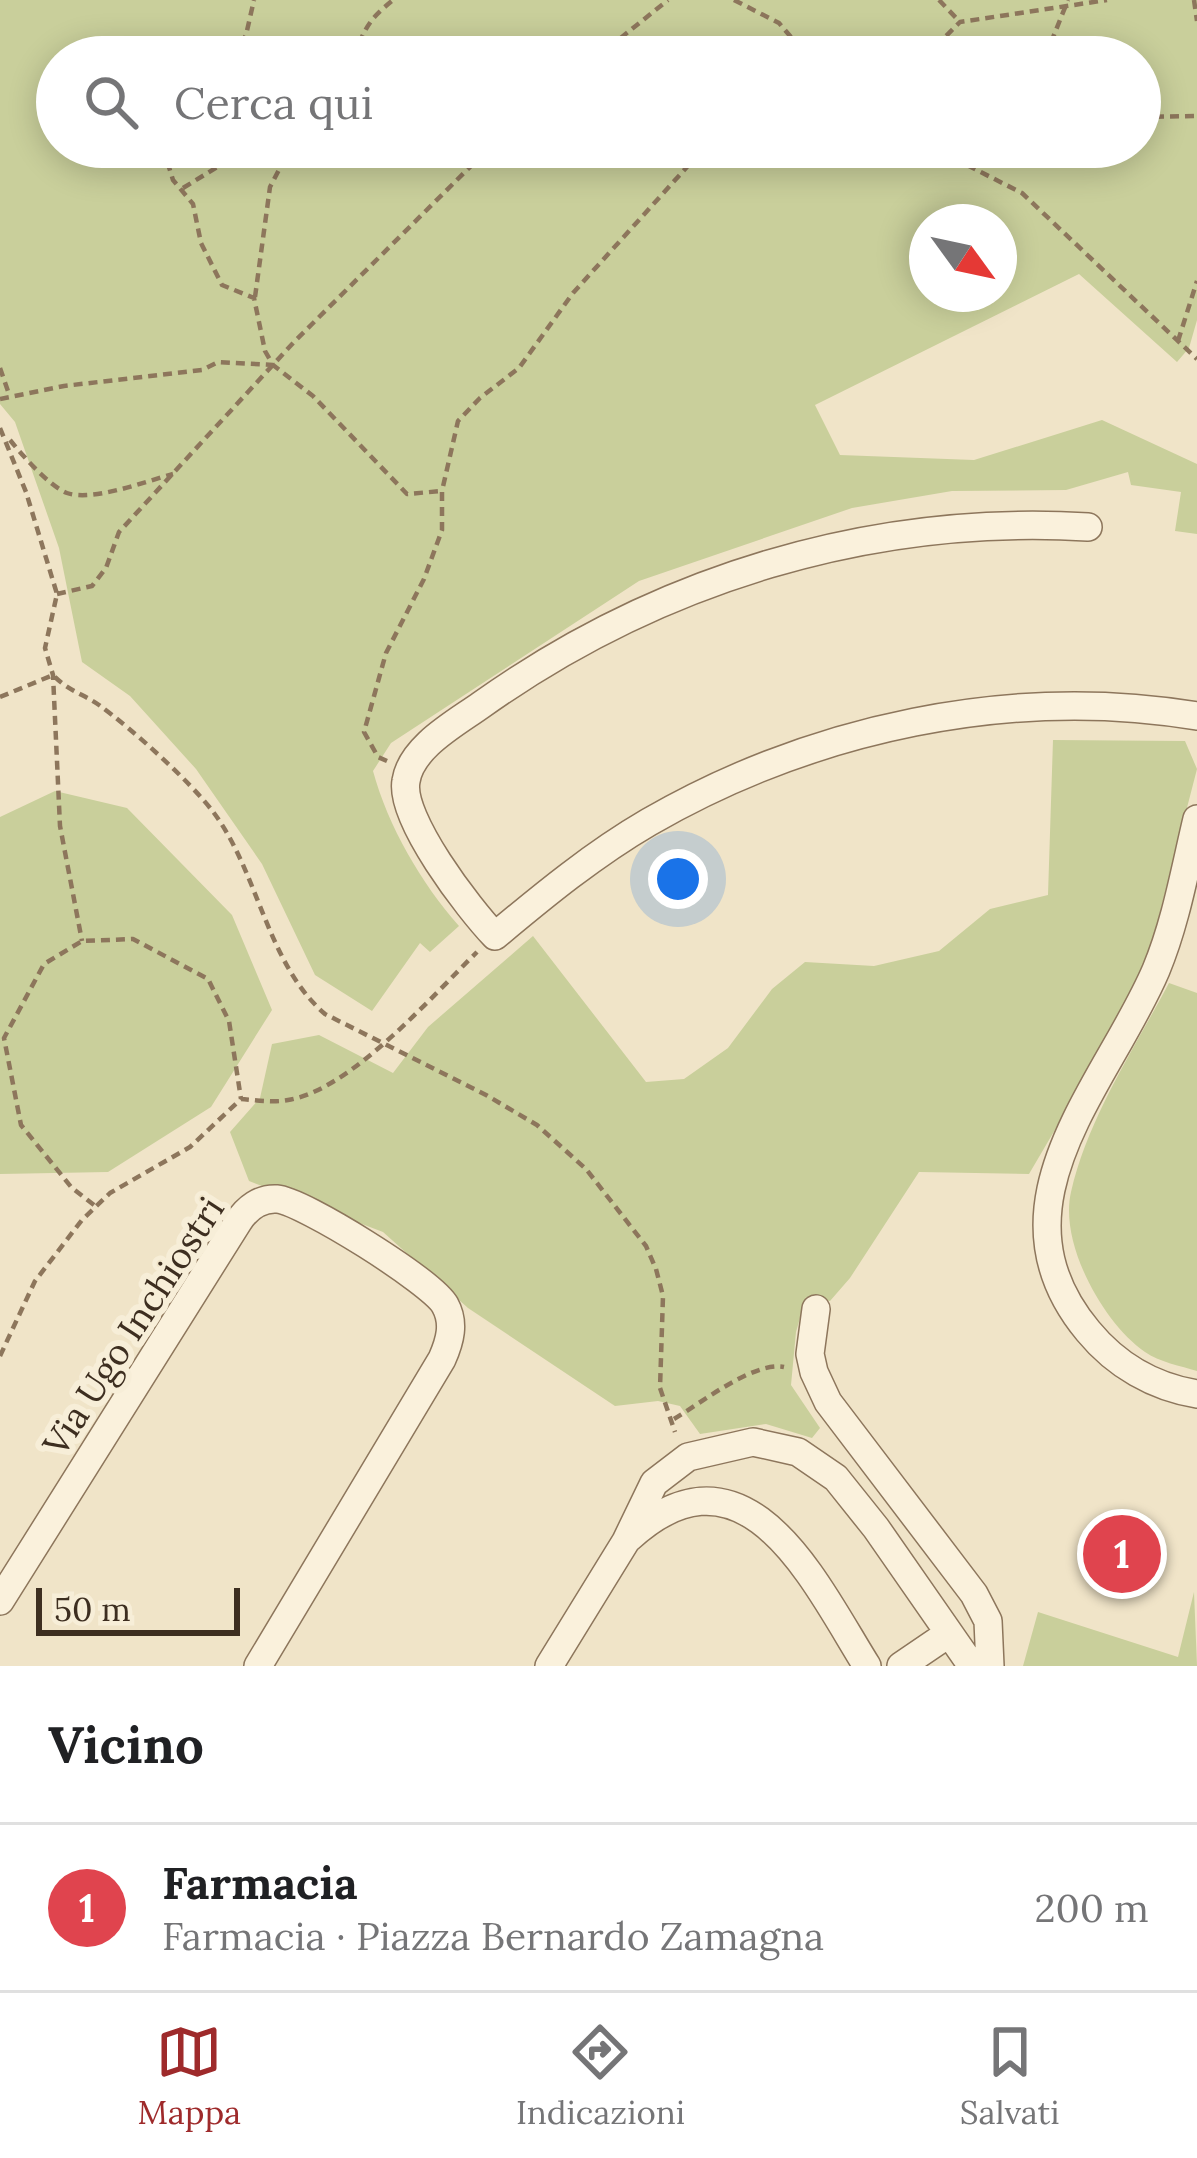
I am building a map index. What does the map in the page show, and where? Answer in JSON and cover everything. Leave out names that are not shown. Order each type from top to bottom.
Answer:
[{"type":"street","points":[[1088,526],[944,526],[836,544],[692,593],[549,660],[460,720],[419,754],[409,770],[407,798],[457,893],[494,935],[593,857],[653,819],[744,777],[849,739],[950,716],[1028,706],[1112,706],[1197,716]]},
{"type":"street","points":[[1197,819],[1170,931],[1155,972],[1069,1130],[1055,1174],[1048,1226],[1064,1295],[1095,1339],[1130,1369],[1158,1384],[1197,1394]]},
{"type":"street","name":"Via Ugo Inchiostri","points":[[0,1601],[238,1222],[258,1203],[281,1199],[314,1214],[422,1281],[444,1302],[451,1333],[442,1359],[257,1666]]},
{"type":"street","points":[[816,1309],[809,1336],[814,1372],[840,1420],[974,1594],[991,1635],[990,1666]]},
{"type":"street","points":[[814,1460],[840,1420]]},
{"type":"street","points":[[549,1666],[626,1541],[648,1490],[688,1458],[762,1443],[781,1445],[814,1460],[836,1478],[972,1666]]},
{"type":"street","points":[[688,1458],[700,1503]]},
{"type":"street","points":[[626,1541],[663,1512],[700,1503],[736,1508],[779,1534],[813,1574],[867,1666]]},
{"type":"street","points":[[902,1666],[948,1634]]},
{"type":"path","points":[[245,36],[254,0]]},
{"type":"path","points":[[359,36],[371,17],[393,0]]},
{"type":"path","points":[[623,36],[668,0]]},
{"type":"path","points":[[734,0],[779,23],[790,36]]},
{"type":"path","points":[[938,0],[960,22]]},
{"type":"path","points":[[946,36],[960,22],[1107,0]]},
{"type":"path","points":[[1194,0],[1197,21]]},
{"type":"path","points":[[1053,36],[1066,3]]},
{"type":"path","points":[[1161,117],[1197,116]]},
{"type":"path","points":[[170,168],[193,204],[201,244],[222,285],[254,298]]},
{"type":"path","points":[[181,190],[216,168]]},
{"type":"path","points":[[280,168],[270,187],[254,298],[265,351],[273,365],[313,396],[407,494],[442,491]]},
{"type":"path","points":[[57,594],[92,586],[106,568],[118,532],[273,365],[469,168]]},
{"type":"path","points":[[409,770],[378,757],[364,732],[386,653],[424,579],[442,530],[442,491],[458,421],[519,368],[573,293],[686,168]]},
{"type":"path","points":[[973,168],[1022,193],[1197,359]]},
{"type":"path","points":[[1178,341],[1197,280]]},
{"type":"path","points":[[0,399],[202,370],[218,362],[273,365]]},
{"type":"path","points":[[0,368],[10,394]]},
{"type":"path","points":[[0,428],[29,463],[67,493],[97,494],[172,474]]},
{"type":"path","points":[[5,435],[57,594],[45,648],[53,675],[60,826],[82,941]]},
{"type":"path","points":[[0,697],[53,675]]},
{"type":"path","points":[[53,675],[64,687],[98,705],[212,810],[231,838],[290,970],[309,1000],[326,1014],[537,1125],[586,1169],[646,1246],[663,1296],[660,1388],[688,1458]]},
{"type":"path","points":[[0,1356],[35,1281],[110,1192],[190,1147],[241,1099],[289,1100],[328,1084],[385,1044],[494,935]]},
{"type":"path","points":[[96,1207],[72,1188],[21,1125],[4,1038],[44,964],[82,941],[133,939],[208,979],[229,1021],[241,1099]]},
{"type":"path","points":[[674,1419],[771,1364],[814,1372]]},
{"type":"green space","points":[[0,0],[1197,0],[1197,320],[1189,348],[1177,362],[1079,274],[1017,305],[1017,204],[909,204],[909,312],[1002,312],[815,405],[840,455],[974,460],[1102,420],[1197,464],[1197,534],[1175,531],[1181,492],[1131,485],[1128,472],[1066,490],[952,491],[852,508],[639,581],[391,743],[373,771],[407,853],[459,926],[430,952],[420,943],[372,1011],[315,975],[262,864],[196,769],[130,696],[82,662],[59,548],[15,422],[0,404]]},
{"type":"green space","points":[[1053,740],[1185,741],[1197,769],[1151,947],[1123,1014],[1029,1174],[919,1172],[830,1301],[806,1297],[796,1332],[791,1385],[820,1428],[812,1438],[766,1424],[700,1434],[680,1406],[658,1401],[615,1406],[468,1308],[383,1232],[249,1181],[230,1132],[260,1098],[272,1044],[319,1035],[393,1073],[428,1027],[533,936],[646,1082],[684,1079],[728,1048],[772,989],[805,962],[874,966],[939,951],[990,909],[1048,895]]},
{"type":"green space","points":[[55,791],[127,808],[232,915],[272,1010],[211,1107],[108,1172],[0,1174],[0,817]]},
{"type":"green space","points":[[1169,983],[1197,993],[1197,1371],[1151,1355],[1114,1322],[1078,1257],[1069,1212],[1089,1137]]},
{"type":"green space","points":[[1194,1592],[1197,1666],[1023,1666],[1038,1612],[1178,1657]]},
{"type":"place","name":"Farmacia","points":[[1122,1554]]}]
